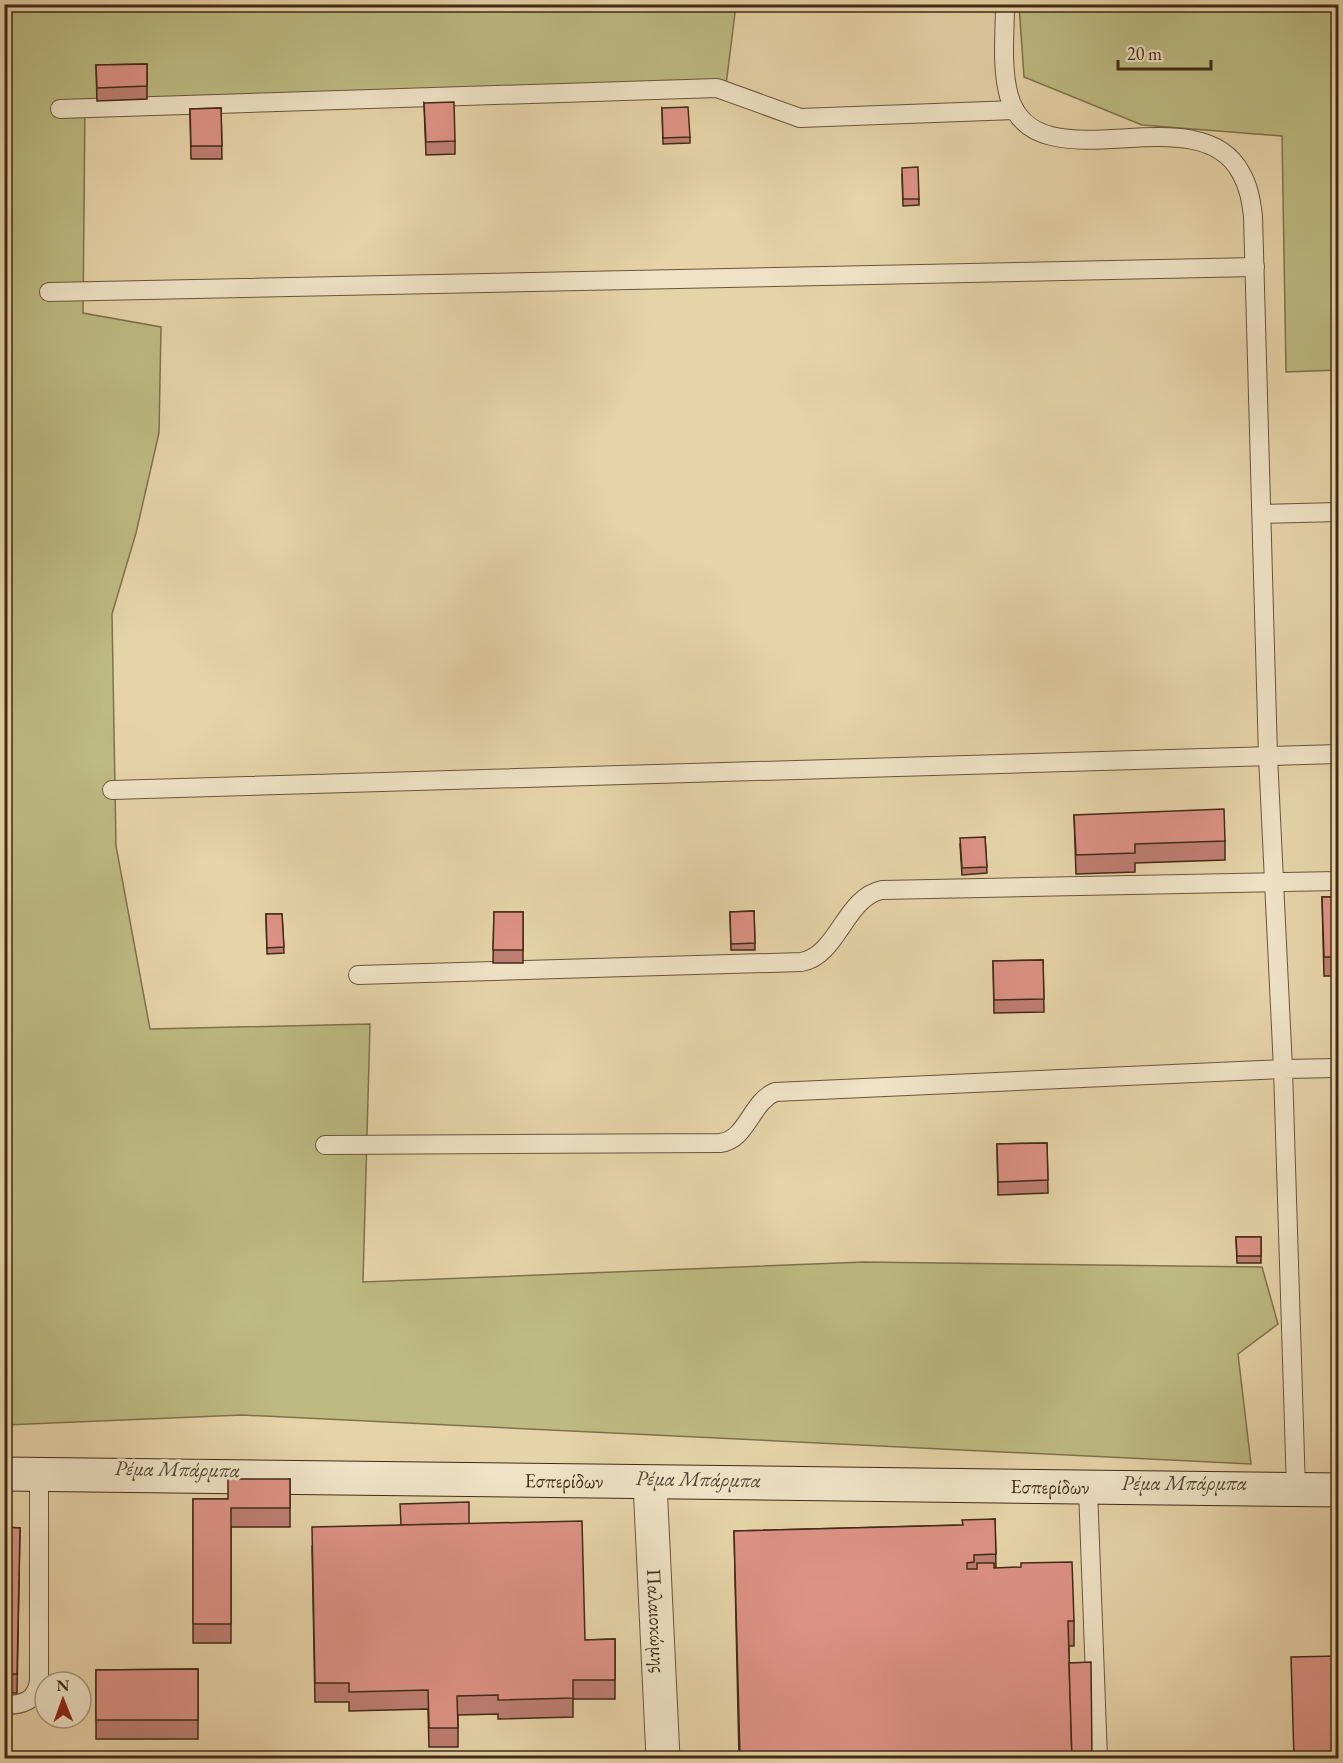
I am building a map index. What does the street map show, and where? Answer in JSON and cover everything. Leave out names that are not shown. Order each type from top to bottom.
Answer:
[{"type":"street","name":"Εσπερίδων","points":[[4,1473],[1088,1489],[1338,1490]]},
{"type":"street","name":"Παλαιοκώμης","points":[[650,1483],[663,1758]]},
{"type":"lane","points":[[1005,4],[1005,67],[1009,96],[1024,123],[1040,134],[1067,139],[1191,139],[1225,153],[1240,170],[1249,189],[1253,216],[1255,267],[1268,756],[1283,1069],[1296,1490]]},
{"type":"lane","points":[[60,109],[717,88],[801,118],[1015,110]]},
{"type":"lane","points":[[49,292],[1255,267]]},
{"type":"lane","points":[[1263,514],[1338,513]]},
{"type":"lane","points":[[112,790],[1338,754]]},
{"type":"lane","points":[[358,975],[808,961],[819,954],[864,898],[882,890],[1338,881]]},
{"type":"lane","points":[[325,1145],[720,1143],[735,1138],[765,1097],[775,1092],[1338,1068]]},
{"type":"lane","points":[[4,1705],[26,1703],[33,1697],[39,1681],[39,1474]]},
{"type":"lane","points":[[1088,1489],[1098,1758]]},
{"type":"shaded area","points":[[4,5],[736,5],[726,85],[85,106],[83,313],[161,327],[159,433],[136,533],[112,614],[116,846],[150,1029],[370,1024],[363,1282],[864,1262],[1262,1267],[1278,1324],[1238,1354],[1251,1464],[242,1415],[5,1425]]},
{"type":"shaded area","points":[[1019,5],[1338,5],[1338,370],[1286,372],[1282,136],[1142,125],[1024,77]]},
{"type":"building","points":[[147,64],[147,86],[97,88],[96,65]]},
{"type":"building","points":[[454,102],[455,141],[426,142],[424,103]]},
{"type":"building","points":[[688,107],[690,137],[663,138],[662,108]]},
{"type":"building","points":[[221,108],[222,146],[191,146],[190,109]]},
{"type":"building","points":[[918,167],[919,199],[903,199],[902,168]]},
{"type":"building","points":[[1224,809],[1225,841],[1135,844],[1135,853],[1076,855],[1074,815]]},
{"type":"building","points":[[985,837],[987,867],[962,868],[960,838]]},
{"type":"building","points":[[1322,897],[1338,897],[1338,957],[1324,957]]},
{"type":"building","points":[[754,911],[755,943],[731,944],[730,912]]},
{"type":"building","points":[[494,912],[523,912],[523,950],[493,950]]},
{"type":"building","points":[[266,914],[282,914],[284,947],[267,948]]},
{"type":"building","points":[[1043,960],[1044,999],[994,1000],[993,961]]},
{"type":"building","points":[[1047,1143],[1048,1180],[998,1182],[997,1144]]},
{"type":"building","points":[[1236,1237],[1261,1237],[1261,1256],[1237,1256]]},
{"type":"building","points":[[228,1479],[290,1479],[290,1508],[231,1508],[231,1624],[193,1624],[193,1499],[228,1499]]},
{"type":"building","points":[[469,1502],[469,1524],[401,1525],[400,1504]]},
{"type":"building","points":[[995,1519],[996,1554],[974,1555],[974,1562],[967,1563],[967,1569],[977,1569],[977,1563],[994,1563],[994,1568],[1021,1567],[1021,1563],[1072,1562],[1074,1621],[1068,1621],[1072,1758],[740,1758],[734,1531],[963,1525],[962,1520]]},
{"type":"building","points":[[582,1521],[585,1640],[615,1639],[615,1680],[573,1680],[573,1698],[498,1700],[498,1695],[457,1696],[458,1728],[429,1728],[428,1690],[349,1692],[349,1683],[315,1683],[312,1527]]},
{"type":"building","points":[[4,1527],[20,1528],[17,1674],[4,1674]]},
{"type":"building","points":[[1338,1656],[1338,1758],[1294,1758],[1291,1657]]},
{"type":"building","points":[[1091,1662],[1092,1758],[1072,1758],[1069,1663]]},
{"type":"building","points":[[198,1669],[198,1720],[96,1720],[96,1670]]},
{"type":"water label","name":"Ρέμα Μπάρμπα","points":[[177,1469]]},
{"type":"water label","name":"Ρέμα Μπάρμπα","points":[[698,1479]]},
{"type":"water label","name":"Ρέμα Μπάρμπα","points":[[1184,1483]]}]
